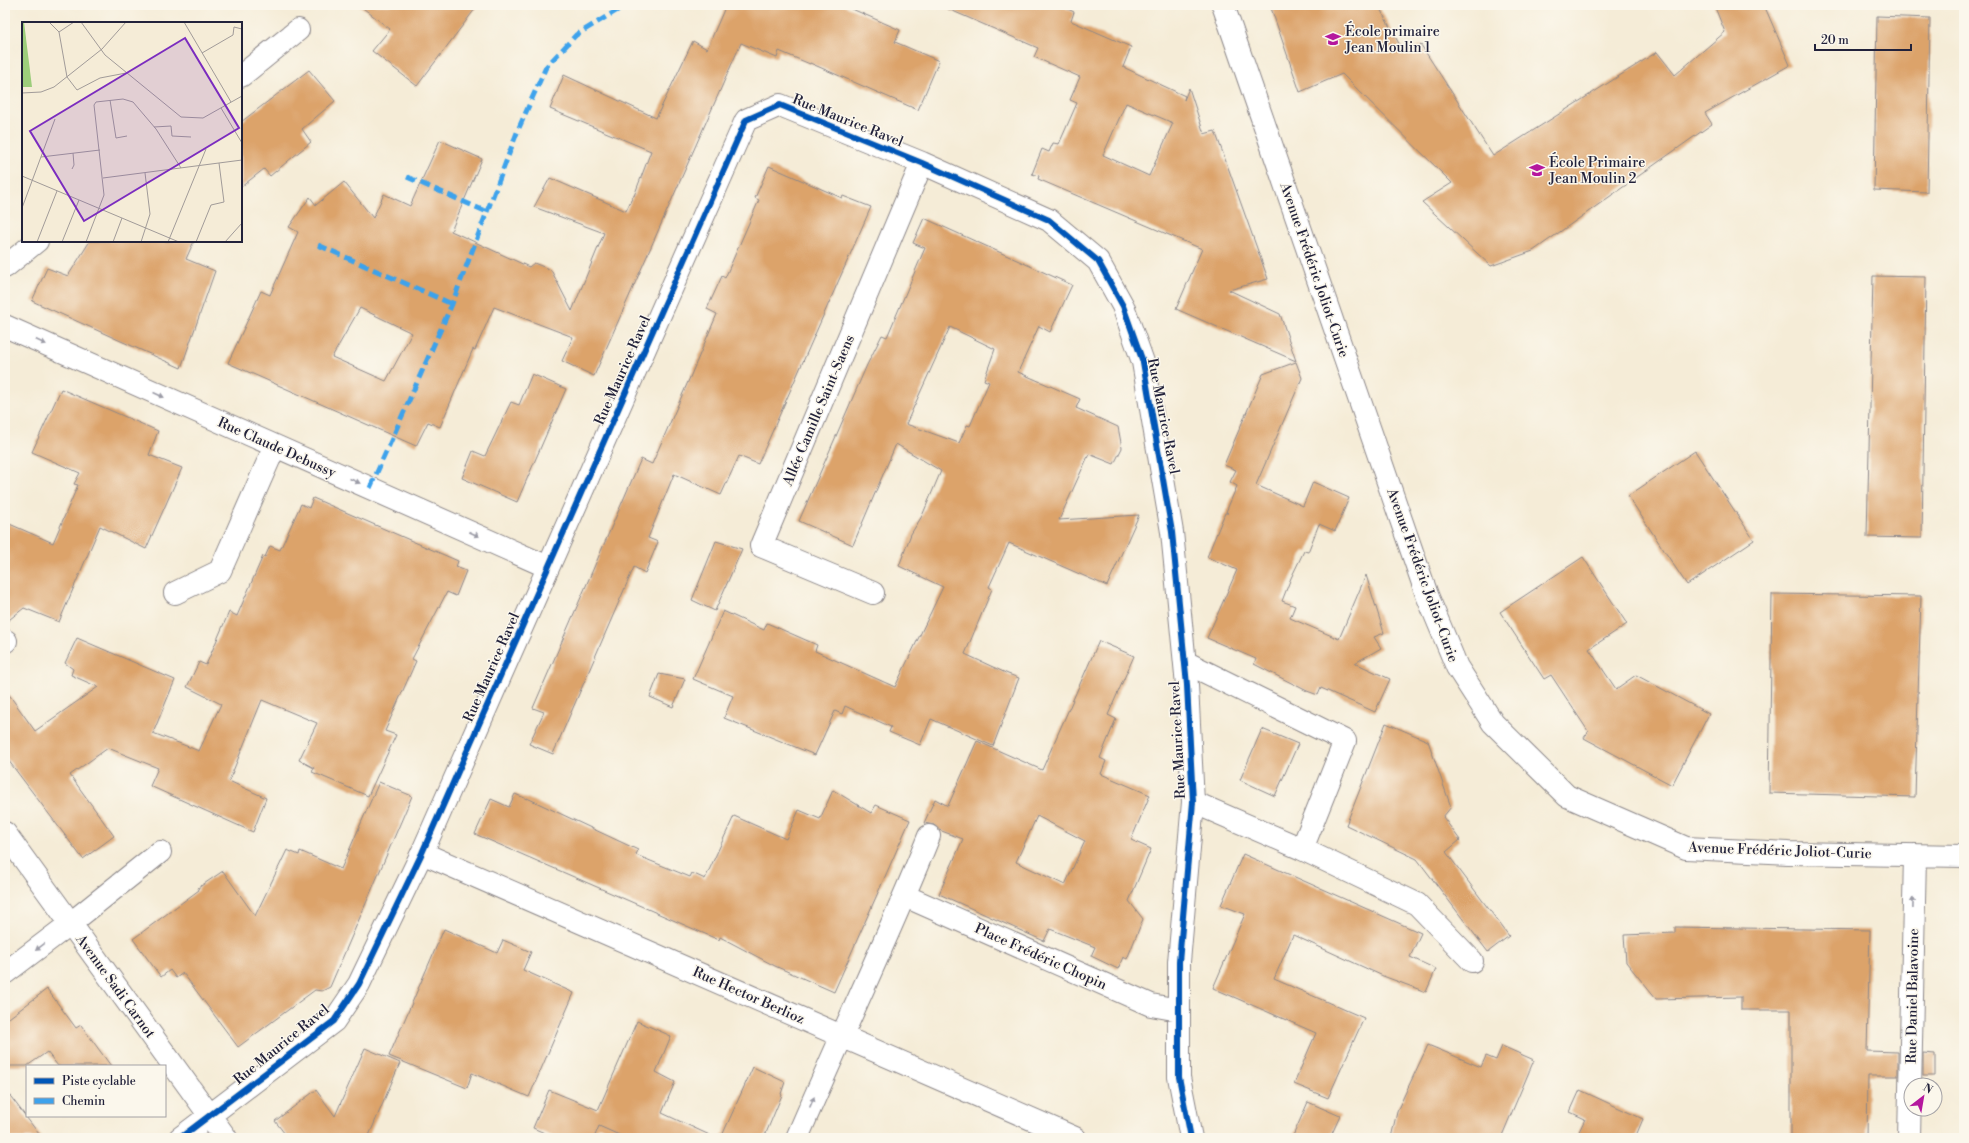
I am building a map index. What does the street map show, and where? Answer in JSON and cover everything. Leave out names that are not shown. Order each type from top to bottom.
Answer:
[{"type":"street","name":"Avenue Frédéric Joliot-Curie","points":[[1223,5],[1427,595],[1456,667],[1493,723],[1567,796],[1686,848],[1788,853],[1964,856]]},
{"type":"street","points":[[242,75],[298,30]]},
{"type":"street","name":"Rue Maurice Ravel","points":[[180,1138],[334,1021],[359,984],[422,853],[746,120],[780,105],[922,163],[1049,220],[1098,261],[1123,306],[1142,362],[1172,532],[1185,662],[1193,802],[1179,962],[1179,1077],[1191,1138]]},
{"type":"street","name":"Allée Camille Saint-Saens","points":[[873,593],[761,546],[922,163]]},
{"type":"street","points":[[5,267],[36,242]]},
{"type":"street","name":"Rue Claude Debussy","points":[[5,326],[548,567]]},
{"type":"street","points":[[175,593],[220,571],[275,446]]},
{"type":"street","name":"Rue Maurice Ravel","points":[[1185,662],[1345,741],[1302,849]]},
{"type":"street","name":"Rue Maurice Ravel","points":[[1193,802],[1302,849],[1417,904],[1472,961]]},
{"type":"street","name":"Avenue Sadi Carnot","points":[[5,833],[226,1138]]},
{"type":"street","points":[[796,1138],[841,1035],[905,896],[929,836]]},
{"type":"street","points":[[5,973],[71,923],[160,852]]},
{"type":"street","name":"Rue Hector Berlioz","points":[[422,853],[1075,1138]]},
{"type":"street","name":"Rue Daniel Balavoine","points":[[1909,1138],[1916,855]]},
{"type":"street","name":"Place Frédéric Chopin","points":[[905,896],[1151,1005],[1179,1010]]},
{"type":"building","points":[[359,5],[478,5],[417,86],[372,51],[390,29]]},
{"type":"building","points":[[726,5],[843,5],[900,30],[895,42],[939,61],[918,110],[779,51],[777,58],[741,43],[594,376],[562,361],[573,337],[494,307],[475,350],[473,349],[440,427],[428,422],[416,446],[228,363],[261,291],[270,295],[298,232],[289,227],[310,197],[316,205],[344,182],[373,218],[384,194],[410,206],[440,140],[482,159],[451,231],[529,267],[534,263],[551,270],[572,311],[604,233],[534,207],[550,178],[626,211],[634,196],[651,151],[550,109],[564,75],[656,118],[693,41],[707,49]],"holes":[[[360,308],[412,333],[386,381],[332,357]]]},
{"type":"building","points":[[939,5],[1060,5],[1074,12],[1071,21],[1131,47],[1123,67],[1185,96],[1184,100],[1189,88],[1204,134],[1215,131],[1268,279],[1229,290],[1280,314],[1296,361],[1176,309],[1202,249],[1038,179],[1039,176],[1032,174],[1042,149],[1049,152],[1053,143],[1059,144],[1077,103],[1070,100],[1080,77],[1034,57],[1038,48]],"holes":[[[1126,103],[1173,123],[1149,176],[1103,155]]]},
{"type":"building","points":[[1270,5],[1378,5],[1403,51],[1421,45],[1493,156],[1657,52],[1675,75],[1725,32],[1714,5],[1764,5],[1790,65],[1705,113],[1712,124],[1533,251],[1491,266],[1422,202],[1452,183],[1342,74],[1300,92]]},
{"type":"building","points":[[1877,16],[1930,18],[1927,192],[1874,190]]},
{"type":"building","points":[[309,70],[335,101],[302,129],[311,142],[270,176],[264,169],[242,186],[242,121]]},
{"type":"building","points":[[769,166],[842,198],[843,196],[871,207],[758,464],[739,456],[721,495],[674,474],[648,538],[658,542],[645,573],[634,567],[553,754],[529,744],[544,712],[533,708],[641,459],[652,464],[691,375],[717,314],[707,309],[722,276],[725,278],[759,200],[755,198]]},
{"type":"building","points":[[924,218],[1072,285],[1050,332],[1039,326],[1018,372],[1080,399],[1076,408],[1118,427],[1122,448],[1114,464],[1089,454],[1059,520],[1139,515],[1107,586],[1009,543],[989,587],[992,589],[965,654],[1019,678],[993,746],[931,719],[920,745],[889,732],[891,727],[845,706],[842,714],[835,711],[815,755],[724,718],[733,696],[693,679],[723,611],[764,630],[767,623],[817,645],[815,651],[895,687],[943,587],[899,566],[911,534],[922,516],[941,471],[896,444],[853,545],[799,521],[867,365],[882,335],[887,337],[925,248],[913,243]],"holes":[[[950,327],[995,349],[984,380],[989,382],[970,426],[967,425],[959,443],[906,424]]]},
{"type":"building","points":[[89,242],[194,242],[186,259],[215,271],[181,368],[32,301],[47,268],[68,276]]},
{"type":"building","points":[[1873,276],[1926,277],[1922,538],[1867,537]]},
{"type":"building","points":[[1296,362],[1302,378],[1256,485],[1303,506],[1313,482],[1349,498],[1335,531],[1319,524],[1308,552],[1304,551],[1282,601],[1295,606],[1290,618],[1339,639],[1366,575],[1384,633],[1374,637],[1381,648],[1355,663],[1390,679],[1375,712],[1321,688],[1318,695],[1307,691],[1254,664],[1256,659],[1207,638],[1237,570],[1207,557],[1225,513],[1228,513],[1226,512],[1237,486],[1230,482],[1236,470],[1224,465],[1263,374]]},
{"type":"building","points":[[532,374],[566,389],[517,502],[462,478],[473,451],[485,456],[511,402],[519,405]]},
{"type":"building","points":[[61,389],[158,431],[149,455],[182,468],[146,549],[100,526],[59,622],[24,608],[5,623],[5,522],[53,543],[78,485],[74,484],[80,473],[32,452]]},
{"type":"building","points":[[1695,451],[1754,540],[1687,585],[1628,496]]},
{"type":"building","points":[[313,498],[458,561],[456,567],[466,571],[456,596],[447,592],[412,659],[416,661],[385,731],[396,735],[368,796],[312,772],[314,768],[299,760],[317,723],[262,700],[229,781],[266,798],[253,832],[150,786],[158,768],[108,748],[70,775],[114,836],[83,859],[5,756],[5,689],[35,731],[98,687],[71,675],[73,669],[65,663],[77,638],[175,680],[153,733],[199,751],[221,704],[187,687],[199,662],[206,665],[229,612],[237,616],[263,556],[265,557],[270,546],[280,550],[301,504],[309,508]]},
{"type":"building","points":[[716,541],[742,549],[715,611],[692,600]]},
{"type":"building","points":[[1583,557],[1627,624],[1589,649],[1616,689],[1636,675],[1709,714],[1672,785],[1584,738],[1588,731],[1551,675],[1544,679],[1500,612]]},
{"type":"building","points":[[1772,594],[1921,596],[1915,797],[1769,793]]},
{"type":"building","points":[[1099,641],[1134,656],[1108,715],[1116,719],[1100,758],[1106,761],[1101,774],[1150,795],[1131,840],[1151,849],[1129,901],[1143,919],[1127,959],[1123,957],[1118,969],[1091,956],[1095,947],[1050,929],[1044,941],[939,894],[963,839],[939,830],[934,825],[924,823],[935,799],[948,806],[977,741],[1042,770]],"holes":[[[1037,816],[1085,841],[1065,885],[1016,862]]]},
{"type":"building","points":[[659,674],[685,679],[673,707],[650,697]]},
{"type":"building","points":[[1386,723],[1428,741],[1451,807],[1443,817],[1460,840],[1446,852],[1509,936],[1488,952],[1417,859],[1346,825]]},
{"type":"building","points":[[1262,729],[1298,744],[1275,796],[1240,780]]},
{"type":"building","points":[[379,782],[412,796],[330,987],[322,991],[315,990],[238,1047],[183,973],[176,978],[170,970],[161,977],[133,939],[199,890],[198,888],[223,871],[255,916],[287,850],[299,855],[300,851],[341,869]]},
{"type":"building","points":[[833,790],[871,813],[876,805],[910,820],[834,992],[775,966],[720,937],[719,940],[475,834],[491,799],[509,807],[515,794],[527,798],[638,850],[636,855],[690,877],[692,873],[705,879],[734,816],[786,839],[799,810],[820,819]]},
{"type":"building","points":[[1243,854],[1421,933],[1410,957],[1436,969],[1426,992],[1383,976],[1293,935],[1274,979],[1364,1018],[1328,1098],[1294,1084],[1316,1033],[1213,988],[1245,914],[1221,905]]},
{"type":"building","points":[[1675,927],[1870,930],[1867,1051],[1898,1052],[1898,1076],[1868,1076],[1867,1138],[1791,1138],[1791,1010],[1741,1010],[1741,997],[1656,999],[1626,962],[1624,935],[1675,933]]},
{"type":"building","points":[[444,929],[497,953],[503,940],[531,952],[523,970],[574,993],[529,1097],[472,1073],[467,1088],[389,1056]]},
{"type":"building","points":[[47,989],[76,1028],[81,1025],[110,1065],[57,1065],[47,1052],[26,1066],[5,1066],[5,1021]]},
{"type":"building","points":[[637,1021],[671,1036],[656,1072],[675,1082],[662,1113],[716,1138],[626,1138],[599,1126],[594,1138],[556,1138],[533,1128],[549,1090],[598,1110]]},
{"type":"building","points":[[1428,1045],[1481,1067],[1486,1056],[1496,1060],[1502,1046],[1534,1060],[1501,1138],[1391,1138],[1397,1111]]},
{"type":"building","points":[[365,1048],[400,1063],[368,1138],[288,1138],[275,1121],[316,1090],[335,1116]]},
{"type":"building","points":[[1923,1053],[1935,1054],[1935,1076],[1923,1076]]},
{"type":"building","points":[[753,1067],[785,1082],[782,1095],[764,1138],[721,1138]]},
{"type":"building","points":[[5,1089],[42,1138],[5,1138]]},
{"type":"building","points":[[1580,1090],[1643,1119],[1635,1138],[1576,1138],[1585,1119],[1570,1112]]},
{"type":"building","points":[[1308,1102],[1340,1116],[1330,1138],[1292,1138]]},
{"type":"marked path","points":[[370,488],[452,304],[518,130],[546,67],[576,35],[626,5]]},
{"type":"marked path","points":[[407,177],[487,212]]},
{"type":"marked path","points":[[318,245],[452,304]]},
{"type":"cycle path","points":[[180,1138],[334,1021],[359,984],[422,853],[746,120],[780,105],[922,163],[1049,220],[1098,261],[1123,306],[1143,362],[1172,532],[1187,685],[1193,802],[1179,962],[1179,1077],[1191,1138]]},
{"type":"place","name":"École primaire Jean Moulin 1","points":[[1333,39]]},
{"type":"place","name":"École Primaire Jean Moulin 2","points":[[1537,170]]}]
